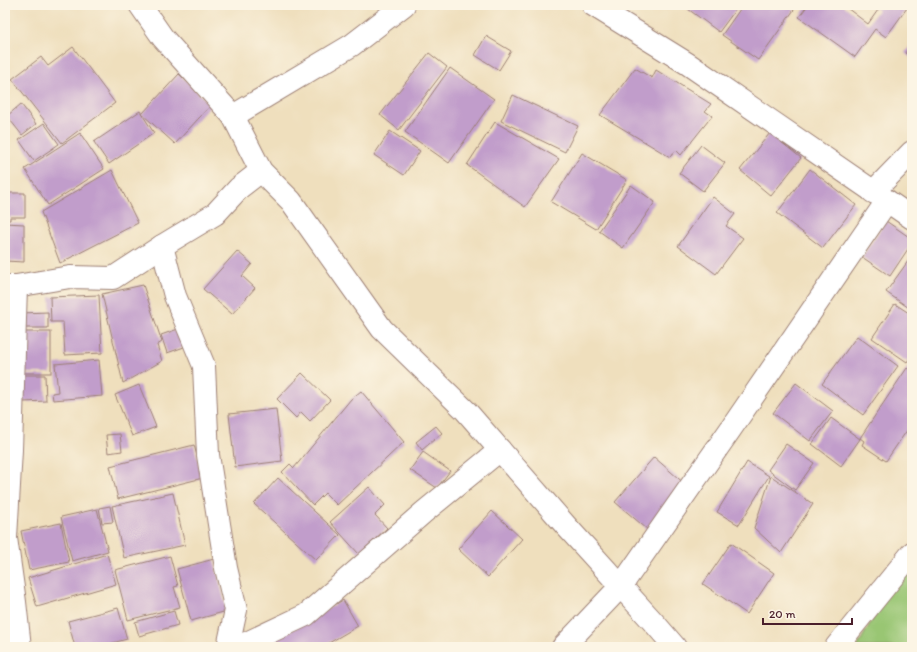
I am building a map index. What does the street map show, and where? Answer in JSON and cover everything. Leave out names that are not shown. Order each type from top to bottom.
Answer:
[{"type":"street","points":[[140,5],[163,38],[233,116],[262,171],[291,201],[382,329],[466,410],[567,527],[656,625],[674,647]]},
{"type":"street","points":[[233,116],[352,45],[404,5]]},
{"type":"street","points":[[593,5],[688,64],[912,218]]},
{"type":"street","points":[[563,647],[621,586],[725,437],[880,196],[912,152]]},
{"type":"street","points":[[20,647],[6,538],[11,450],[10,286],[70,277],[114,278],[162,246],[215,214],[240,188],[262,171]]},
{"type":"street","points":[[162,246],[175,296],[204,366],[208,455],[226,568],[236,610],[228,647]]},
{"type":"street","points":[[238,647],[306,615],[424,512],[500,450]]},
{"type":"street","points":[[836,647],[912,553]]},
{"type":"green space","points":[[912,547],[912,647],[857,647]]},
{"type":"building","points":[[692,5],[739,5],[719,32],[688,9]]},
{"type":"building","points":[[743,5],[792,5],[796,7],[758,60],[722,35]]},
{"type":"building","points":[[808,5],[843,5],[868,24],[878,10],[871,5],[904,5],[907,8],[886,37],[875,29],[855,57],[799,17]]},
{"type":"building","points":[[486,36],[511,51],[499,70],[475,55]]},
{"type":"building","points":[[912,43],[912,59],[905,53]]},
{"type":"building","points":[[73,47],[115,103],[62,143],[12,79],[41,57],[48,66]]},
{"type":"building","points":[[429,53],[447,67],[399,130],[380,115]]},
{"type":"building","points":[[450,68],[494,99],[449,163],[405,132]]},
{"type":"building","points":[[635,68],[652,78],[656,70],[711,104],[705,111],[712,116],[681,155],[676,150],[670,157],[600,115]]},
{"type":"building","points":[[179,74],[211,105],[175,144],[142,114]]},
{"type":"building","points":[[513,95],[578,126],[565,152],[501,121]]},
{"type":"building","points":[[21,104],[36,124],[22,135],[7,116]]},
{"type":"building","points":[[140,111],[154,133],[109,164],[94,142]]},
{"type":"building","points":[[495,122],[559,159],[525,207],[467,165]]},
{"type":"building","points":[[44,123],[59,144],[34,161],[19,140]]},
{"type":"building","points":[[390,131],[420,151],[404,175],[374,155]]},
{"type":"building","points":[[5,133],[9,133],[8,193],[25,193],[25,217],[10,217],[10,220],[5,220]]},
{"type":"building","points":[[80,133],[104,169],[48,205],[25,169]]},
{"type":"building","points":[[770,133],[801,158],[771,196],[740,170]]},
{"type":"building","points":[[701,145],[725,163],[703,191],[679,173]]},
{"type":"building","points":[[582,153],[627,180],[596,229],[551,202]]},
{"type":"building","points":[[810,169],[856,205],[823,248],[777,213]]},
{"type":"building","points":[[112,170],[138,223],[60,263],[41,212]]},
{"type":"building","points":[[631,185],[655,202],[623,248],[599,231]]},
{"type":"building","points":[[713,197],[735,214],[726,226],[743,238],[716,274],[678,246]]},
{"type":"building","points":[[886,221],[912,239],[912,243],[890,276],[862,257]]},
{"type":"building","points":[[5,223],[24,224],[24,262],[5,261]]},
{"type":"building","points":[[237,251],[252,264],[242,276],[255,288],[232,314],[203,289]]},
{"type":"building","points":[[912,257],[912,310],[886,292]]},
{"type":"building","points":[[143,285],[162,342],[157,345],[162,361],[123,383],[102,294]]},
{"type":"building","points":[[99,295],[102,353],[65,355],[63,322],[51,322],[50,297]]},
{"type":"building","points":[[895,304],[912,315],[912,355],[907,362],[872,338]]},
{"type":"building","points":[[48,312],[48,328],[22,328],[21,313]]},
{"type":"building","points":[[181,328],[187,346],[167,353],[161,335]]},
{"type":"building","points":[[23,332],[51,332],[51,373],[23,373]]},
{"type":"building","points":[[857,336],[898,366],[863,415],[822,384]]},
{"type":"building","points":[[99,360],[102,396],[53,400],[52,393],[58,392],[55,364]]},
{"type":"building","points":[[907,368],[912,372],[912,423],[886,461],[862,445],[864,441],[860,438]]},
{"type":"building","points":[[302,373],[330,400],[310,421],[301,412],[296,418],[277,399]]},
{"type":"building","points":[[22,375],[45,375],[46,401],[23,402]]},
{"type":"building","points":[[796,383],[833,411],[810,441],[773,413]]},
{"type":"building","points":[[139,385],[156,427],[132,436],[115,395]]},
{"type":"building","points":[[361,391],[404,442],[337,505],[325,493],[313,505],[282,472],[290,464],[294,468],[351,399]]},
{"type":"building","points":[[276,409],[282,461],[235,467],[229,414]]},
{"type":"building","points":[[831,418],[860,439],[841,466],[812,444]]},
{"type":"building","points":[[436,426],[442,433],[422,450],[416,442]]},
{"type":"building","points":[[120,434],[122,451],[108,453],[106,435]]},
{"type":"building","points":[[786,444],[814,463],[795,490],[768,470]]},
{"type":"building","points":[[194,445],[203,478],[118,499],[110,466]]},
{"type":"building","points":[[423,452],[450,471],[437,488],[410,470]]},
{"type":"building","points":[[654,457],[686,485],[647,529],[615,502]]},
{"type":"building","points":[[747,462],[769,476],[739,525],[717,512]]},
{"type":"building","points":[[771,476],[813,504],[781,553],[754,528]]},
{"type":"building","points":[[278,478],[340,535],[316,560],[254,504]]},
{"type":"building","points":[[369,487],[385,505],[375,515],[387,528],[359,554],[330,522]]},
{"type":"building","points":[[173,493],[185,545],[124,558],[112,506]]},
{"type":"building","points":[[110,506],[113,522],[102,523],[99,508]]},
{"type":"building","points":[[97,509],[108,551],[72,561],[61,517]]},
{"type":"building","points":[[492,511],[522,539],[488,577],[458,549]]},
{"type":"building","points":[[61,523],[69,562],[29,570],[21,531]]},
{"type":"building","points":[[731,543],[774,573],[747,614],[703,584]]},
{"type":"building","points":[[107,554],[116,584],[37,607],[28,578]]},
{"type":"building","points":[[170,556],[178,586],[174,587],[180,607],[128,620],[115,570]]},
{"type":"building","points":[[214,559],[227,611],[191,621],[177,569]]},
{"type":"building","points":[[343,600],[358,626],[322,647],[262,647]]},
{"type":"building","points":[[118,608],[127,639],[98,647],[75,647],[68,621]]},
{"type":"building","points":[[174,611],[178,625],[139,636],[135,622]]}]
